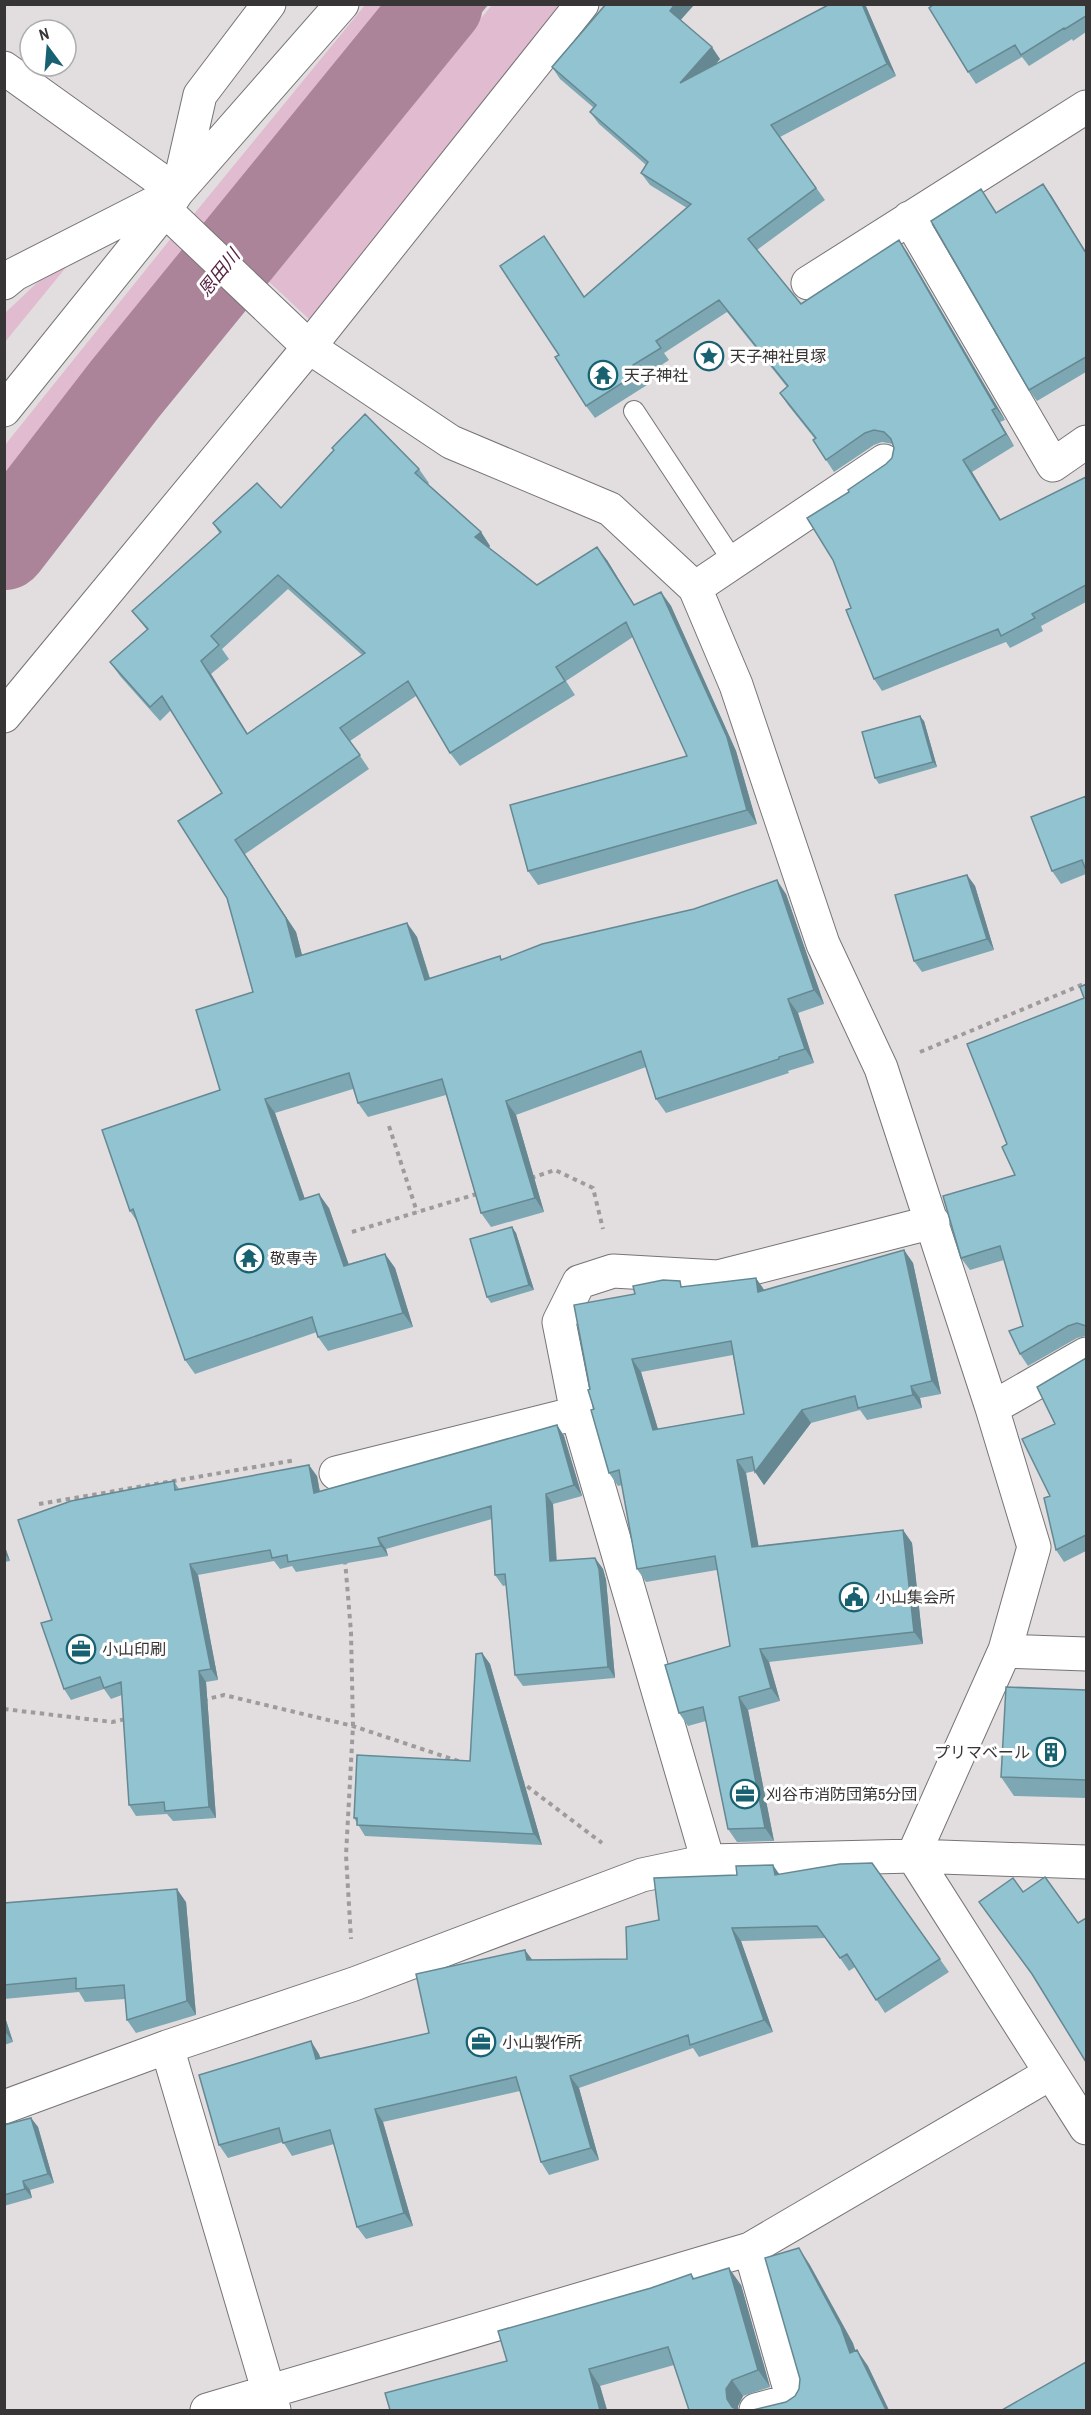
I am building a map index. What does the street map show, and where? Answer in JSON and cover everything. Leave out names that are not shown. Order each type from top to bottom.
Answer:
[{"type":"street","points":[[4,283],[15,274],[171,201],[200,95],[269,4]]},
{"type":"street","points":[[4,410],[171,201],[342,4]]},
{"type":"street","points":[[4,716],[309,347],[582,4]]},
{"type":"street","points":[[4,68],[171,201],[309,347],[451,442],[610,509],[695,588],[736,685],[824,944],[881,1068],[933,1222],[1034,1547],[1005,1650],[913,1856]]},
{"type":"street","points":[[808,283],[1086,107]]},
{"type":"street","points":[[909,218],[1053,465],[1086,442]]},
{"type":"street","points":[[695,588],[884,461]]},
{"type":"street","points":[[708,1861],[577,1413],[559,1322],[579,1282],[614,1271],[717,1277],[933,1222]]},
{"type":"street","points":[[992,1408],[1086,1354]]},
{"type":"street","points":[[336,1473],[577,1413]]},
{"type":"street","points":[[1005,1650],[1086,1654]]},
{"type":"street","points":[[913,1856],[1086,2128]]},
{"type":"street","points":[[4,2107],[167,2047],[354,1984],[642,1875],[708,1861],[913,1856],[1086,1862]]},
{"type":"street","points":[[167,2047],[271,2402]]},
{"type":"street","points":[[207,2410],[271,2402],[750,2249],[1051,2073]]},
{"type":"street","points":[[750,2249],[793,2400],[756,2410]]},
{"type":"lane","points":[[634,411],[733,561]]},
{"type":"path","points":[[881,1068],[1086,983]]},
{"type":"path","points":[[389,1126],[417,1212]]},
{"type":"path","points":[[523,1180],[555,1170],[592,1188],[614,1271]]},
{"type":"path","points":[[352,1232],[491,1190]]},
{"type":"path","points":[[39,1504],[314,1457],[336,1473]]},
{"type":"path","points":[[344,1553],[351,1632],[352,1726],[346,1855],[354,1984]]},
{"type":"path","points":[[202,1701],[224,1695],[352,1726],[471,1765]]},
{"type":"path","points":[[4,1709],[112,1722],[135,1717]]},
{"type":"path","points":[[514,1779],[524,1782],[642,1875]]},
{"type":"shaded area","points":[[365,5],[390,5],[207,226],[194,214]]},
{"type":"shaded area","points":[[394,5],[488,5],[263,277],[208,228]]},
{"type":"shaded area","points":[[492,5],[569,5],[311,321],[266,279]]},
{"type":"shaded area","points":[[108,216],[5,342],[5,313]]},
{"type":"shaded area","points":[[172,237],[185,250],[5,477],[5,445]]},
{"type":"building","points":[[606,4],[675,4],[670,11],[712,47],[680,83],[830,4],[862,4],[887,64],[771,125],[816,188],[748,239],[801,304],[899,240],[996,408],[992,410],[1006,434],[963,460],[1000,520],[1086,477],[1086,585],[1032,614],[1035,618],[1001,636],[998,629],[874,679],[846,610],[851,608],[833,560],[807,518],[849,492],[848,490],[892,458],[894,448],[891,439],[884,432],[874,430],[865,433],[826,460],[813,440],[816,438],[780,393],[788,386],[719,300],[656,341],[661,348],[633,365],[638,373],[586,406],[555,357],[559,355],[500,266],[544,236],[584,297],[691,204],[641,173],[648,162],[590,112],[596,105],[552,67]]},
{"type":"building","points":[[934,4],[1086,4],[1086,16],[1021,55],[1015,45],[968,72],[929,8]]},
{"type":"building","points":[[1043,184],[1086,253],[1086,357],[1029,390],[931,221],[981,189],[996,213]]},
{"type":"building","points":[[365,414],[419,469],[415,473],[481,532],[475,537],[537,585],[597,547],[634,605],[661,592],[727,737],[747,810],[528,871],[510,805],[687,756],[626,622],[556,667],[565,681],[450,753],[408,681],[340,728],[360,755],[235,840],[286,918],[296,957],[407,923],[425,980],[500,956],[501,960],[542,944],[694,909],[777,880],[814,990],[788,999],[805,1049],[656,1099],[641,1051],[506,1101],[535,1198],[481,1213],[442,1079],[358,1103],[349,1073],[265,1099],[300,1200],[319,1194],[344,1266],[385,1254],[403,1313],[318,1337],[312,1317],[185,1360],[133,1209],[130,1211],[102,1130],[220,1090],[196,1010],[253,992],[227,898],[178,821],[222,793],[162,696],[150,707],[110,662],[148,629],[132,611],[221,532],[213,523],[257,483],[281,508],[334,450],[332,448]],"holes":[[[278,575],[365,653],[247,734],[201,661],[219,645],[211,636]]]},
{"type":"building","points":[[920,716],[933,762],[875,778],[862,732]]},
{"type":"building","points":[[1086,796],[1086,868],[1082,860],[1052,871],[1031,817]]},
{"type":"building","points":[[967,875],[987,939],[914,961],[895,895]]},
{"type":"building","points":[[1086,984],[1086,1326],[1077,1323],[1068,1326],[1020,1354],[1009,1331],[1023,1326],[1000,1246],[961,1258],[943,1196],[1015,1175],[1002,1147],[1007,1144],[967,1044],[1084,998],[1080,987]]},
{"type":"building","points":[[512,1227],[529,1285],[487,1297],[470,1239]]},
{"type":"building","points":[[904,1250],[932,1381],[911,1386],[913,1395],[858,1408],[855,1396],[802,1410],[755,1472],[752,1457],[737,1460],[752,1547],[903,1530],[914,1632],[760,1649],[771,1688],[739,1697],[765,1828],[728,1829],[703,1707],[679,1713],[665,1665],[730,1646],[715,1556],[637,1569],[619,1470],[609,1473],[591,1410],[594,1409],[588,1390],[590,1389],[574,1305],[635,1294],[633,1286],[663,1280],[680,1281],[681,1287],[756,1278],[758,1292]],"holes":[[[731,1341],[744,1414],[653,1430],[632,1359]]]},
{"type":"building","points":[[1086,1358],[1086,1535],[1056,1550],[1044,1498],[1050,1496],[1022,1439],[1055,1424],[1037,1387]]},
{"type":"building","points":[[557,1425],[574,1485],[546,1494],[550,1561],[595,1558],[599,1569],[608,1667],[515,1675],[505,1574],[495,1575],[491,1506],[378,1538],[381,1546],[288,1562],[287,1555],[272,1558],[270,1550],[190,1564],[211,1669],[199,1671],[209,1807],[165,1811],[164,1802],[129,1805],[121,1682],[104,1688],[100,1677],[64,1689],[41,1623],[52,1620],[18,1520],[71,1501],[174,1481],[175,1490],[309,1465],[314,1493]]},
{"type":"building","points":[[482,1653],[534,1834],[357,1825],[357,1818],[354,1818],[357,1755],[470,1761],[476,1654]]},
{"type":"building","name":"プリマベール","points":[[1006,1687],[1086,1690],[1086,1780],[1001,1777]]},
{"type":"building","points":[[872,1863],[940,1959],[876,2000],[847,1954],[840,1958],[817,1926],[732,1928],[764,2020],[690,2045],[688,2035],[570,2076],[591,2148],[541,2162],[516,2077],[375,2109],[404,2213],[357,2227],[330,2130],[283,2143],[279,2128],[219,2145],[199,2075],[311,2041],[316,2059],[429,2033],[416,1974],[525,1950],[527,1960],[627,1959],[626,1927],[659,1920],[654,1878],[737,1875],[736,1866],[773,1865],[775,1875],[840,1864]]},
{"type":"building","points":[[1045,1877],[1078,1923],[1086,1918],[1086,2062],[1032,1974],[979,1902],[1013,1878],[1023,1892]]},
{"type":"building","points":[[177,1889],[187,2001],[127,2020],[124,1985],[76,1989],[76,1978],[4,1985],[4,1903]]},
{"type":"building","points":[[31,2118],[48,2174],[23,2181],[25,2189],[4,2195],[4,2125]]},
{"type":"building","points":[[799,2248],[841,2327],[850,2353],[857,2350],[886,2410],[753,2410],[786,2402],[795,2396],[799,2389],[800,2379],[765,2258]]},
{"type":"building","points":[[729,2268],[758,2370],[732,2380],[726,2389],[727,2399],[732,2407],[738,2410],[689,2410],[668,2347],[589,2369],[600,2410],[390,2410],[385,2393],[507,2361],[498,2331],[651,2288],[691,2274],[693,2279]]},
{"type":"building","points":[[1086,2362],[1086,2410],[1002,2410]]},
{"type":"waterway","name":"恩田川","points":[[4,546],[125,389],[439,4]]},
{"type":"place","name":"天子神社貝塚","points":[[709,356]]},
{"type":"place","name":"天子神社","points":[[603,375]]},
{"type":"place","name":"敬専寺","points":[[249,1258]]},
{"type":"place","name":"小山集会所","points":[[854,1597]]},
{"type":"place","name":"小山印刷","points":[[81,1649]]},
{"type":"place","name":"プリマベール","points":[[1051,1752]]},
{"type":"place","name":"刈谷市消防団第5分団","points":[[745,1794]]},
{"type":"place","name":"小山製作所","points":[[481,2042]]}]
